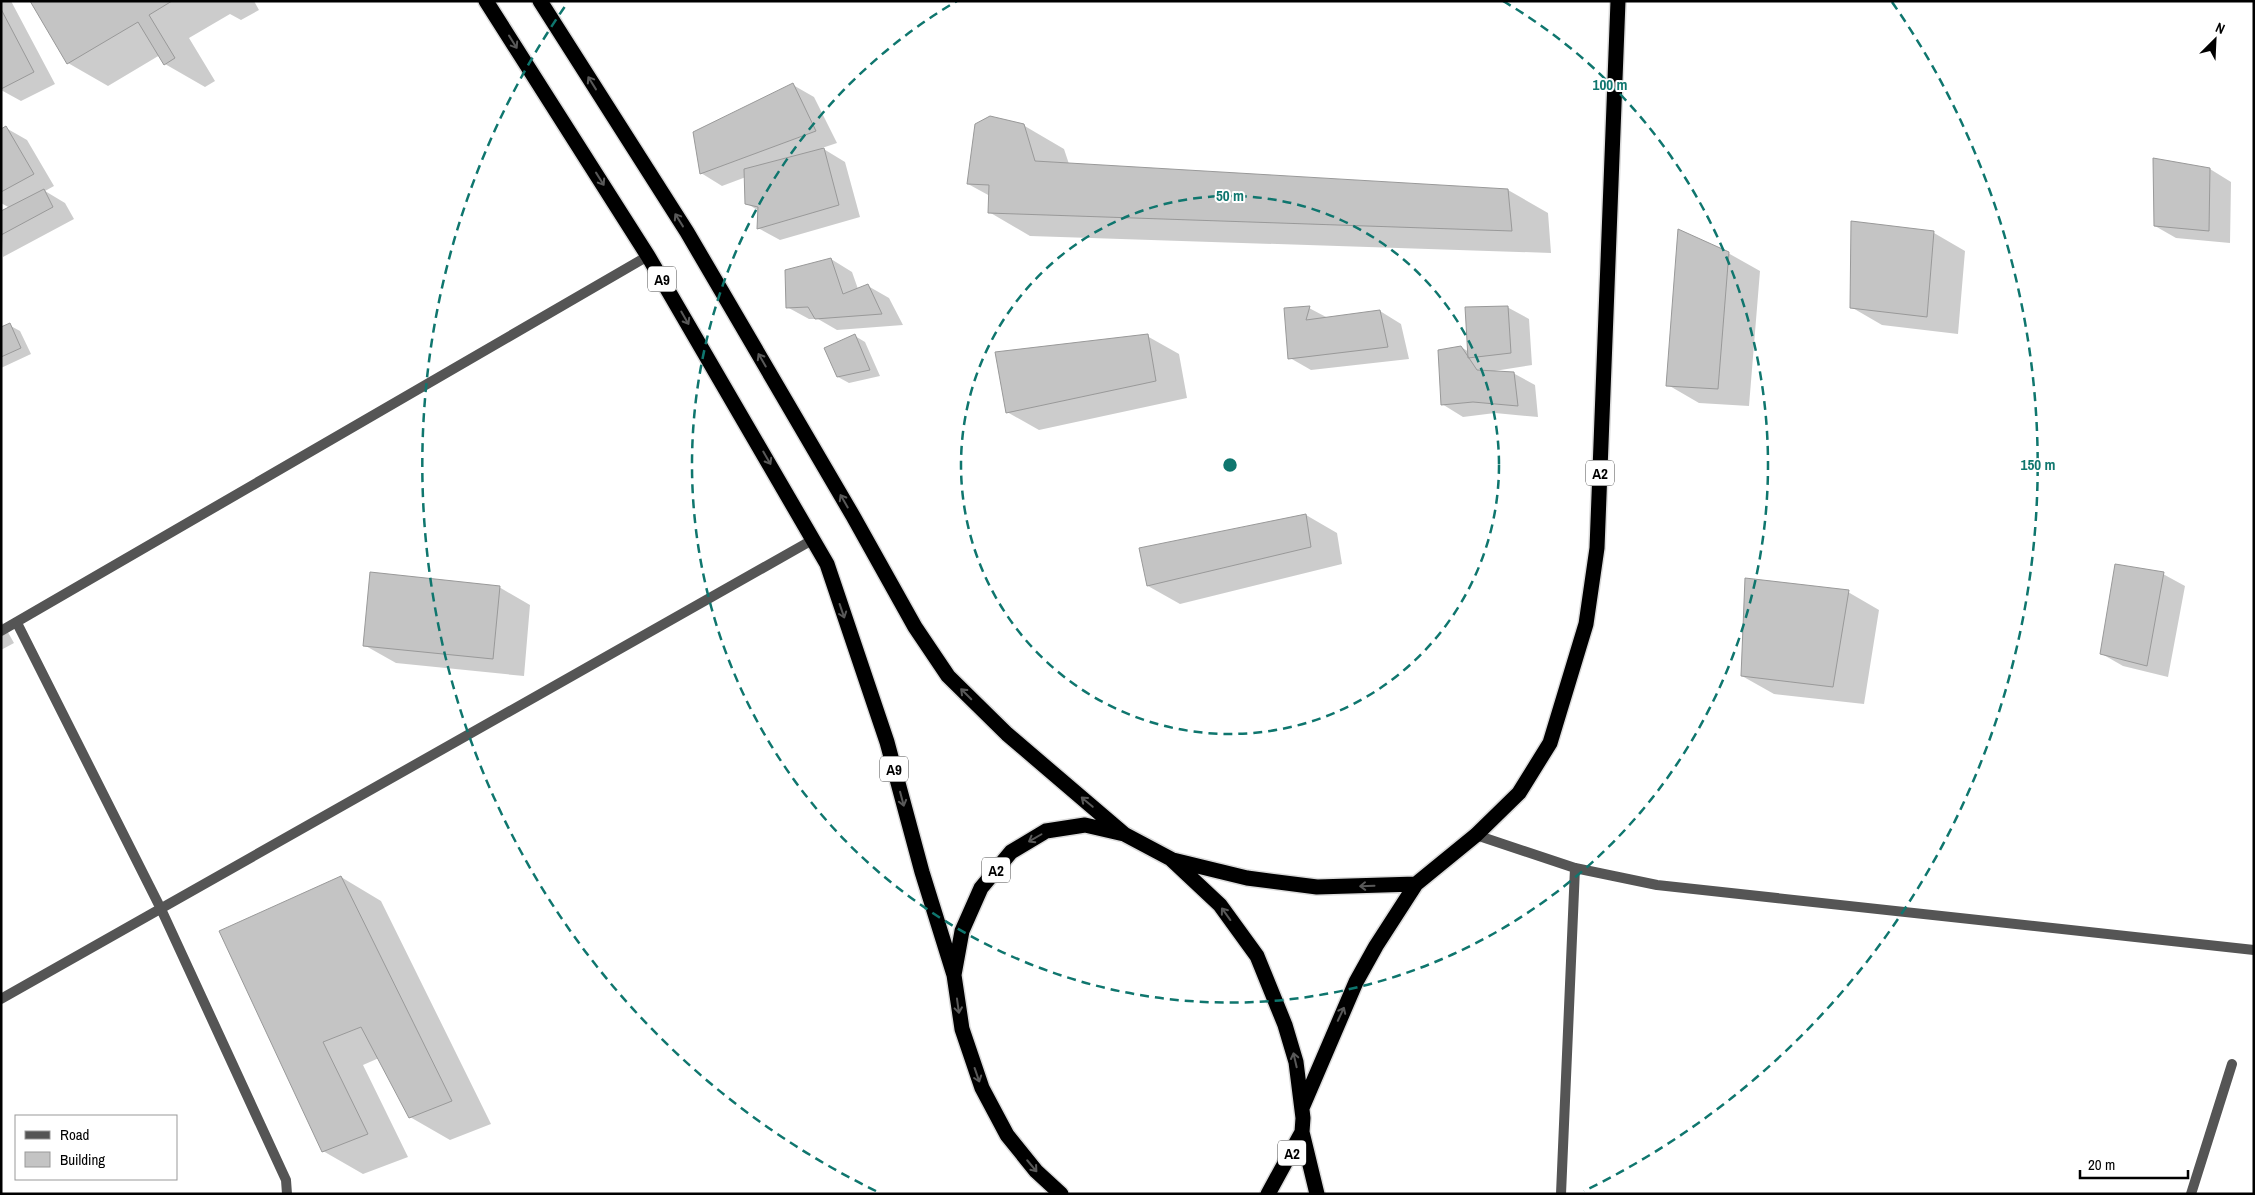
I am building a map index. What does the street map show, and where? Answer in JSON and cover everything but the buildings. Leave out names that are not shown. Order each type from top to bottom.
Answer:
[{"type":"highway","name":"A9","points":[[486,1],[648,256],[827,564],[887,742],[922,872],[954,975]]},
{"type":"highway","points":[[540,1],[687,232],[853,516],[915,627],[948,676],[1007,734],[1124,834]]},
{"type":"highway","name":"A2","points":[[1302,1108],[1356,982],[1376,946],[1416,884],[1476,835],[1519,793],[1550,743],[1586,624],[1597,548],[1618,1]]},
{"type":"highway","name":"A2","points":[[1061,1194],[1036,1171],[1007,1135],[982,1088],[962,1029],[954,975],[962,931],[981,888],[1011,852],[1046,832],[1085,825],[1124,834],[1171,859],[1247,878],[1317,887],[1416,884]]},
{"type":"highway","name":"A2","points":[[1171,859],[1220,905],[1257,956],[1285,1025],[1296,1062],[1302,1108],[1302,1132],[1317,1194]]},
{"type":"highway","name":"A2","points":[[1268,1194],[1302,1132]]},
{"type":"street","points":[[1,632],[648,256]]},
{"type":"street","points":[[1,999],[814,539]]},
{"type":"street","points":[[17,623],[161,910],[286,1180],[287,1194]]},
{"type":"street","points":[[1476,835],[1575,868],[1657,885],[2254,950]]},
{"type":"street","points":[[1561,1194],[1575,868]]},
{"type":"street","points":[[2192,1194],[2232,1064]]}]
